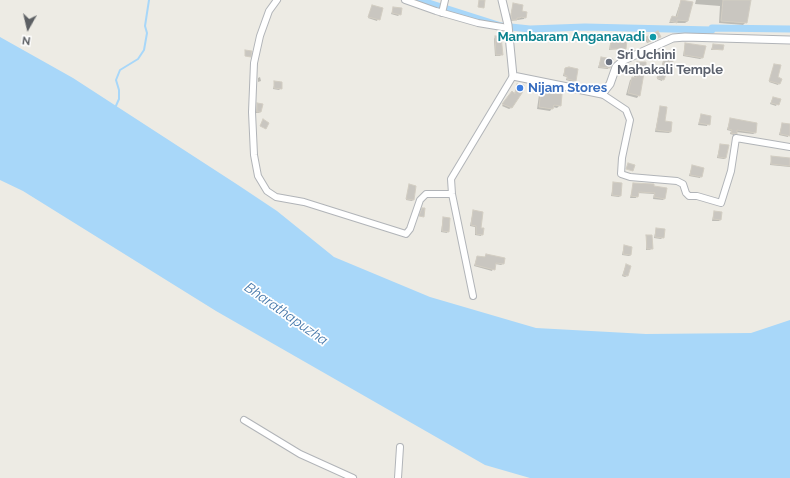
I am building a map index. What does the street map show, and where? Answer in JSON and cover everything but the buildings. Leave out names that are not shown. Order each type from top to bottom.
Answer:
[{"type":"street","points":[[277,0],[269,11],[260,36],[254,63],[252,112],[254,155],[258,176],[267,191],[276,197],[304,202],[406,234],[410,229],[420,200],[426,194],[452,194]]},
{"type":"street","points":[[405,0],[442,13],[478,23],[508,28]]},
{"type":"street","points":[[442,13],[445,0]]},
{"type":"street","points":[[473,296],[452,194],[451,179],[513,76],[508,28],[502,0]]},
{"type":"street","points":[[602,94],[606,91],[616,67],[661,42],[673,38],[790,40]]},
{"type":"street","points":[[513,76],[602,94],[626,110],[630,120],[622,158],[622,174],[630,177],[677,182],[683,184],[686,193],[689,196],[697,196],[721,203],[731,171],[736,138],[790,147]]},
{"type":"street","points":[[244,420],[300,454],[353,478]]},
{"type":"street","points":[[398,478],[400,447]]},
{"type":"water","name":"Bharathapuzha","points":[[0,37],[73,78],[238,185],[277,211],[334,257],[430,297],[536,328],[646,334],[751,333],[790,320],[790,478],[530,478],[485,465],[216,311],[23,191],[0,180]]},
{"type":"waterway","points":[[115,108],[119,99],[119,90],[116,80],[120,70],[138,59],[144,50],[147,33],[145,26],[149,0]]},
{"type":"waterway","points":[[419,0],[501,26],[530,29],[585,27],[712,30],[712,28],[790,29]]},
{"type":"place","name":"Mambaram Anganavadi","points":[[653,37]]},
{"type":"place","name":"Sri Uchini Mahakali Temple","points":[[609,62]]},
{"type":"place","name":"Nijam Stores","points":[[520,88]]}]
